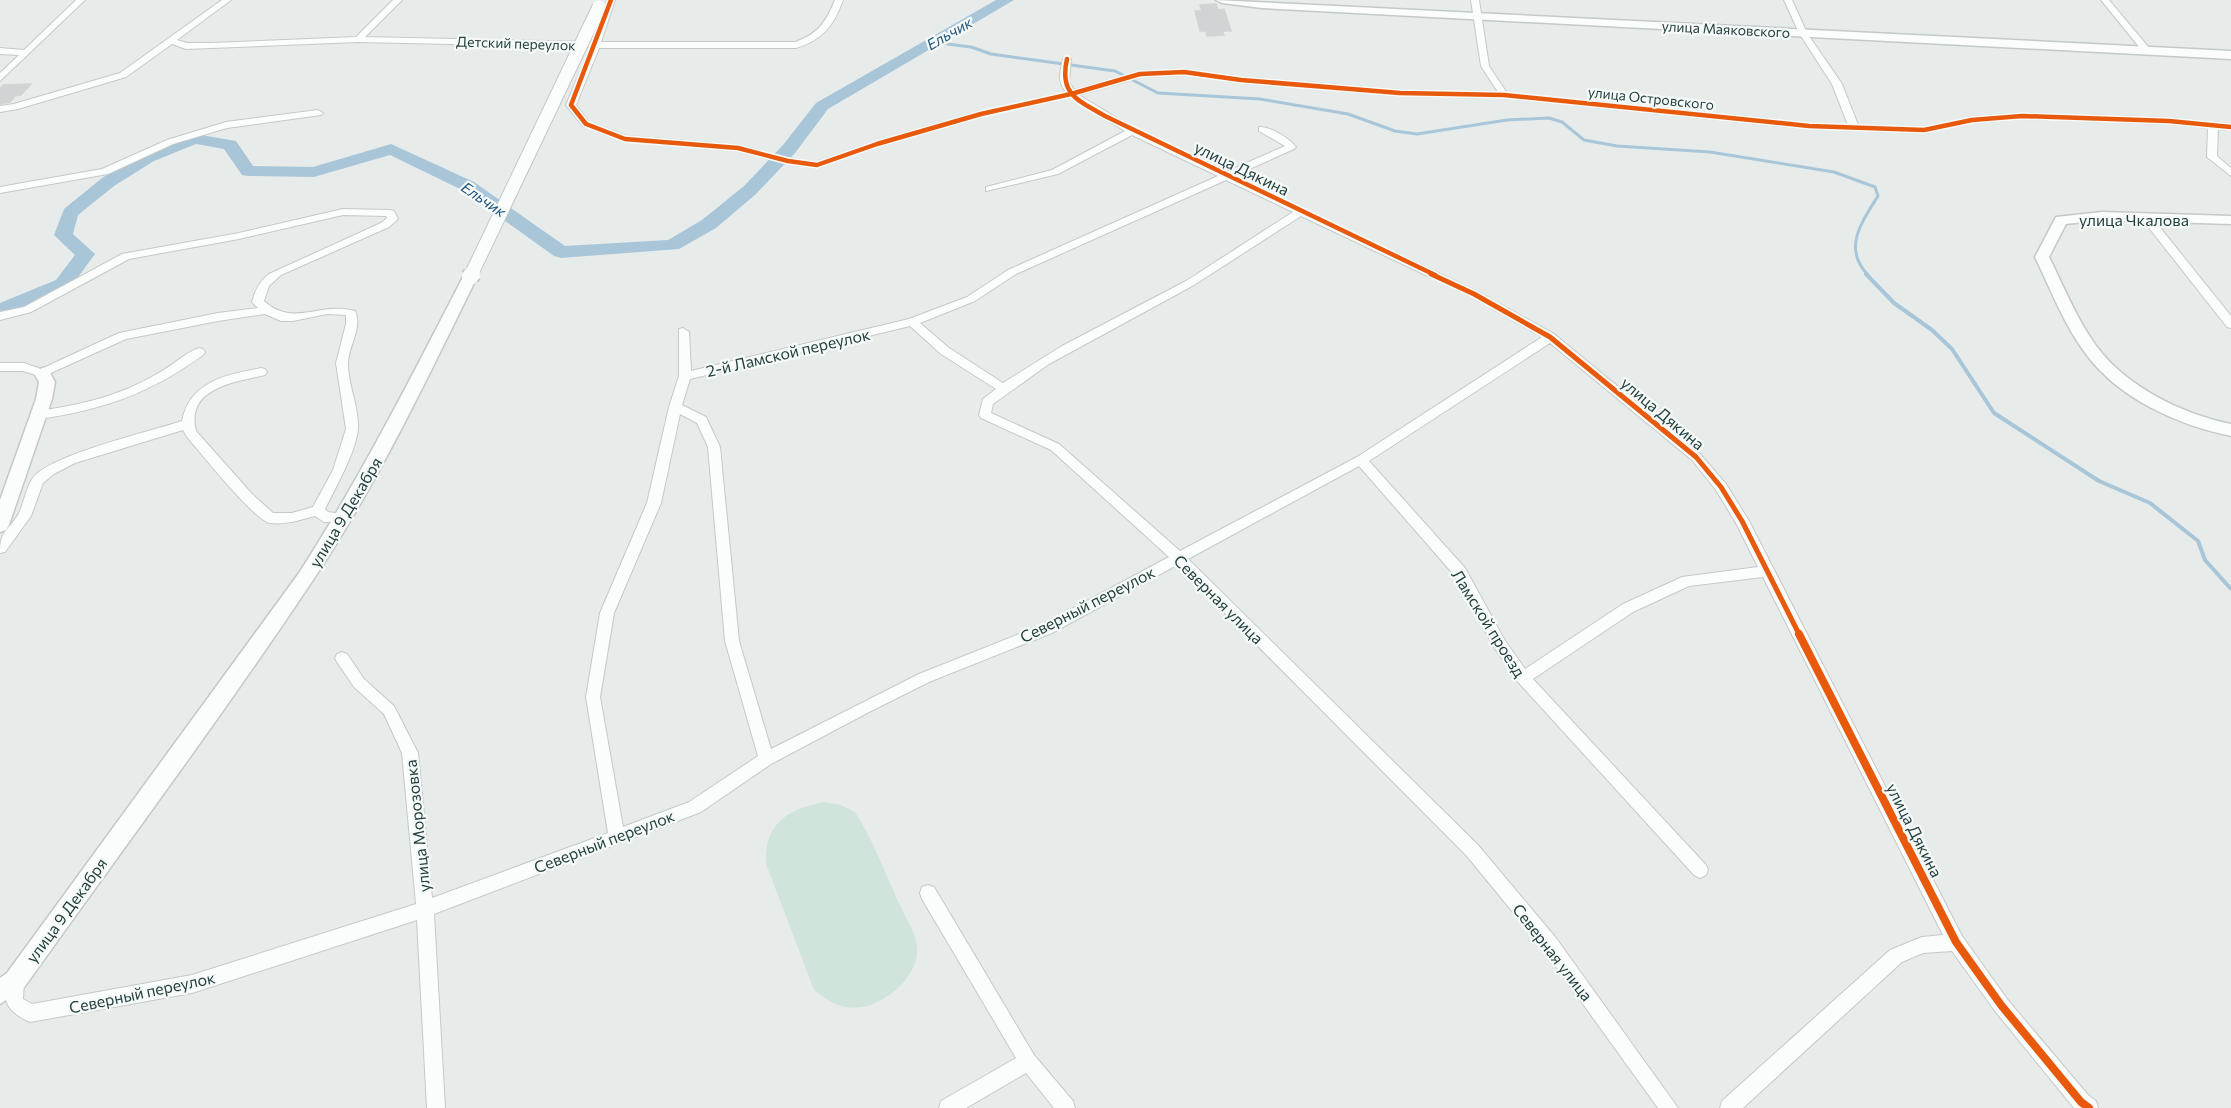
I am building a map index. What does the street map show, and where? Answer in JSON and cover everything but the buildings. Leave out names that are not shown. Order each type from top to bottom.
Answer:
[{"type":"main road","name":"улица Маяковского","points":[[1222,0],[1262,6],[2231,55]]},
{"type":"main road","name":"улица 9 Декабря","points":[[8,986],[305,578],[344,518],[383,451],[604,2]]},
{"type":"main road","name":"улица Чкалова","points":[[2231,220],[2102,216],[2061,220],[2042,257],[2085,340],[2101,362],[2171,411],[2211,427],[2231,430]]},
{"type":"main road","points":[[0,525],[39,415],[47,382],[42,373]]},
{"type":"street","points":[[0,78],[81,0]]},
{"type":"street","points":[[0,109],[24,105],[123,75],[227,0]]},
{"type":"street","points":[[358,39],[398,0]]},
{"type":"street","name":"Детский переулок","points":[[171,40],[186,46],[358,39],[596,45],[795,45],[808,41],[828,27],[839,0]]},
{"type":"street","points":[[1476,0],[1485,66],[1504,95]]},
{"type":"street","points":[[1788,0],[1803,33],[1836,84],[1854,128]]},
{"type":"street","points":[[2105,0],[2147,51]]},
{"type":"street","points":[[596,45],[604,2]]},
{"type":"street","name":"улица Островского","points":[[596,45],[571,105],[586,124],[625,139],[654,143],[711,145],[817,165],[877,144],[981,114],[1071,94],[1140,74],[1184,72],[1241,80],[1400,93],[1504,95],[1809,126],[1924,130],[1972,120],[2022,116],[2169,121],[2231,127]]},
{"type":"street","points":[[0,51],[25,54]]},
{"type":"street","points":[[1067,58],[1064,81],[1071,94]]},
{"type":"street","name":"улица Дякина","points":[[1071,94],[1132,131],[1474,294],[1550,337],[1696,457],[1721,487],[1768,571],[1956,942],[2001,1005],[2080,1102],[2089,1108]]},
{"type":"street","points":[[0,190],[105,172],[170,142],[226,125],[318,113]]},
{"type":"street","points":[[2213,126],[2212,157],[2231,172]]},
{"type":"street","name":"2-й Ламской переулок","points":[[616,835],[594,697],[607,613],[654,503],[675,407],[685,376],[912,322],[971,299],[1012,272],[1226,175],[1285,152],[1291,147],[1288,143],[1262,129]]},
{"type":"street","points":[[990,189],[1055,172],[1132,131]]},
{"type":"street","points":[[0,316],[27,310],[126,256],[239,236],[343,212],[390,213],[393,219],[385,225],[308,258],[266,280],[261,290],[258,303],[266,311],[285,318],[298,319],[335,310],[351,313],[352,324],[342,363],[352,429],[339,470],[318,510],[292,518],[270,518],[207,455],[191,434],[187,424],[198,395],[208,386],[261,372]]},
{"type":"street","name":"Северная улица","points":[[1300,212],[1216,269],[1078,344],[1003,388],[987,402],[985,415],[1055,447],[1178,558],[1472,850],[1550,944],[1669,1108]]},
{"type":"street","points":[[2146,217],[2231,324]]},
{"type":"street","points":[[0,368],[24,368],[42,373],[123,336],[218,317],[266,311]]},
{"type":"street","points":[[912,322],[945,351],[1003,388]]},
{"type":"street","points":[[683,332],[685,376]]},
{"type":"street","points":[[1361,460],[1550,337]]},
{"type":"street","points":[[39,415],[84,409],[133,392],[171,373],[199,352]]},
{"type":"street","points":[[675,407],[702,420],[714,447],[732,641],[766,759]]},
{"type":"street","points":[[0,548],[24,516],[38,480],[50,471],[71,460],[187,424]]},
{"type":"street","name":"Северный переулок","points":[[8,986],[14,1003],[30,1013],[57,1010],[192,984],[425,909],[695,807],[766,759],[924,678],[1047,629],[1361,460]]},
{"type":"street","name":"Ламской проезд","points":[[1361,460],[1460,572],[1499,643],[1522,678],[1700,870]]},
{"type":"street","points":[[318,510],[324,517],[344,518]]},
{"type":"street","points":[[1522,678],[1628,608],[1687,581],[1768,571]]},
{"type":"street","name":"улица Морозовка","points":[[342,658],[359,683],[388,710],[410,753],[425,909],[436,1108]]},
{"type":"street","points":[[928,893],[1028,1060],[1066,1108]]},
{"type":"street","points":[[1729,1108],[1896,956],[1922,945],[1956,942]]},
{"type":"street","points":[[948,1108],[1028,1060]]},
{"type":"green space","points":[[824,802],[841,805],[855,812],[873,845],[916,941],[915,961],[906,980],[882,1000],[865,1007],[842,1006],[827,1000],[814,990],[766,864],[769,838],[780,821],[799,809]]},
{"type":"waterway","name":"Ельчик","points":[[0,309],[6,309],[63,284],[86,254],[63,235],[70,213],[108,182],[148,157],[195,139],[230,145],[248,171],[314,172],[391,149],[468,186],[561,252],[672,245],[709,224],[750,190],[789,149],[822,106],[1007,0]]},
{"type":"waterway","points":[[932,42],[971,47],[991,54],[1115,71],[1158,93],[1260,99],[1348,114],[1395,131],[1417,134],[1507,120],[1549,118],[1562,122],[1584,140],[1617,146],[1710,152],[1834,172],[1875,187],[1878,196],[1857,235],[1856,255],[1868,275]]},
{"type":"waterway","points":[[1866,274],[1894,303],[1932,330],[1952,349],[1994,413],[2099,481],[2150,503],[2198,541],[2205,560],[2231,589]]},
{"type":"cycle path","points":[[611,0],[596,45],[571,105],[586,124],[625,139],[738,148],[788,161],[817,165],[877,144],[981,114],[1071,94],[1140,74],[1184,72],[1241,80],[1400,93],[1504,95],[1809,126],[1924,130],[1972,120],[2022,116],[2169,121],[2231,127]]},
{"type":"cycle path","points":[[1067,59],[1064,82],[1075,96],[1094,110],[1132,131],[1474,294],[1550,337],[1696,457],[1721,487],[1742,521],[1956,942],[2001,1005],[2081,1102],[2089,1108]]}]
